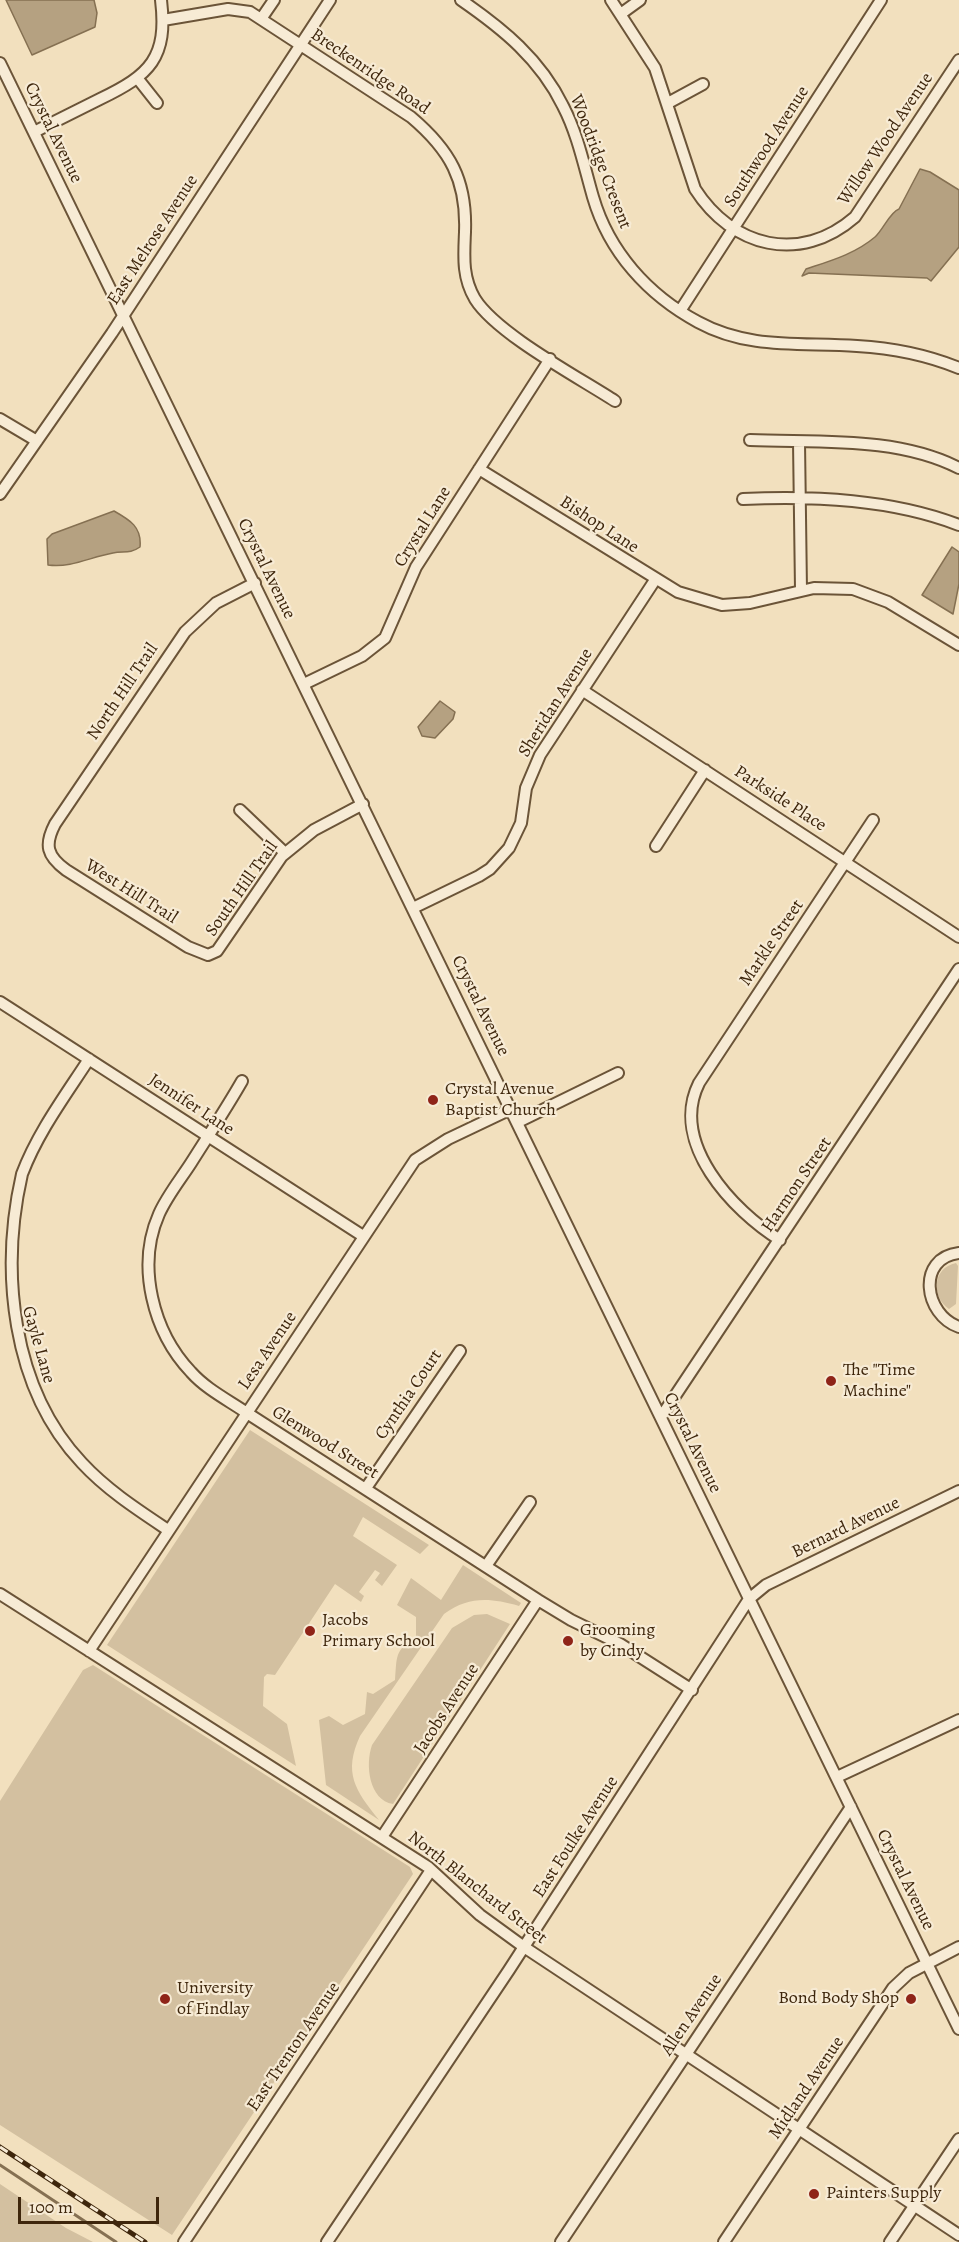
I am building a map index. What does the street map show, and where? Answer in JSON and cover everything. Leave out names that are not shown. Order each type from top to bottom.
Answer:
[{"type":"street","points":[[34,132],[138,79],[148,69],[159,51],[163,20],[161,0]]},
{"type":"street","points":[[261,18],[274,0]]},
{"type":"street","name":"East Melrose Avenue","points":[[0,495],[124,315],[330,0]]},
{"type":"street","name":"Woodridge Cresent","points":[[461,0],[519,44],[549,82],[575,132],[593,200],[610,238],[640,279],[680,311],[722,334],[736,338],[778,345],[884,349],[924,357],[959,368]]},
{"type":"street","name":"Willow Wood Avenue","points":[[611,0],[655,68],[695,189],[716,216],[733,229],[762,242],[799,245],[822,238],[844,226],[868,201],[959,60]]},
{"type":"street","points":[[622,14],[640,0]]},
{"type":"street","name":"Southwood Avenue","points":[[680,311],[881,0]]},
{"type":"street","name":"Breckenridge Road","points":[[163,20],[235,9],[261,18],[411,117],[442,145],[464,193],[463,264],[474,297],[491,319],[615,401]]},
{"type":"street","name":"Crystal Avenue","points":[[1,66],[959,2029]]},
{"type":"street","points":[[138,79],[157,103]]},
{"type":"street","points":[[668,103],[703,84]]},
{"type":"street","name":"Crystal Lane","points":[[304,684],[362,656],[385,638],[416,567],[550,359]]},
{"type":"street","points":[[0,419],[36,441]]},
{"type":"street","points":[[750,440],[840,441],[869,444],[946,461],[959,468]]},
{"type":"street","points":[[799,442],[801,590],[837,587],[867,593],[898,608],[959,645]]},
{"type":"street","name":"Bishop Lane","points":[[479,469],[655,580],[705,602],[741,604],[801,590]]},
{"type":"street","points":[[743,499],[799,497],[859,502],[931,515],[959,525]]},
{"type":"street","name":"Sheridan Avenue","points":[[413,908],[479,876],[495,864],[509,848],[521,823],[531,774],[540,755],[655,580]]},
{"type":"street","name":"North Hill Trail","points":[[47,845],[55,824],[73,795],[185,632],[216,603],[255,583]]},
{"type":"street","name":"Parkside Place","points":[[582,690],[959,937]]},
{"type":"street","points":[[656,846],[705,770]]},
{"type":"street","name":"South Hill Trail","points":[[208,955],[218,951],[269,873],[285,853],[314,830],[363,804]]},
{"type":"street","points":[[240,810],[285,853]]},
{"type":"street","name":"Markle Street","points":[[780,1240],[737,1209],[706,1163],[691,1124],[693,1098],[699,1083],[873,820]]},
{"type":"street","name":"West Hill Trail","points":[[47,845],[50,857],[66,870],[188,948],[208,955]]},
{"type":"street","name":"Harmon Street","points":[[661,1417],[959,969]]},
{"type":"street","name":"Jennifer Lane","points":[[0,1002],[363,1236]]},
{"type":"street","name":"Gayle Lane","points":[[89,1059],[34,1148],[14,1201],[6,1261],[11,1321],[34,1392],[63,1441],[102,1483],[168,1530]]},
{"type":"street","points":[[518,1122],[618,1073]]},
{"type":"street","name":"Glenwood Street","points":[[242,1081],[167,1200],[155,1224],[149,1261],[150,1289],[162,1329],[183,1363],[202,1383],[538,1600],[620,1644],[692,1690]]},
{"type":"street","name":"Lesa Avenue","points":[[89,1651],[400,1180],[420,1156],[511,1109]]},
{"type":"street","points":[[959,1253],[946,1256],[937,1264],[930,1276],[929,1292],[940,1314],[959,1327]]},
{"type":"street","name":"Cynthia Court","points":[[366,1488],[460,1351]]},
{"type":"street","name":"Bernard Avenue","points":[[750,1599],[766,1585],[959,1491]]},
{"type":"street","points":[[486,1566],[530,1503]]},
{"type":"street","name":"North Blanchard Street","points":[[0,1594],[382,1837],[431,1870],[480,1915],[524,1947],[959,2235]]},
{"type":"street","name":"East Foulke Avenue","points":[[327,2242],[524,1947],[750,1599]]},
{"type":"street","name":"Jacobs Avenue","points":[[382,1837],[538,1600]]},
{"type":"street","points":[[837,1777],[959,1720]]},
{"type":"street","name":"Allen Avenue","points":[[561,2242],[851,1807]]},
{"type":"street","name":"East Trenton Avenue","points":[[184,2242],[431,1870]]},
{"type":"street","name":"Midland Avenue","points":[[724,2242],[893,1988],[901,1978],[959,1947]]},
{"type":"street","points":[[890,2242],[959,2139]]},
{"type":"shaded area","points":[[6,0],[94,0],[97,13],[95,27],[32,55]]},
{"type":"shaded area","points":[[920,169],[930,172],[959,190],[959,247],[931,281],[927,278],[809,273],[802,276],[806,269],[851,252],[875,237],[899,209]]},
{"type":"shaded area","points":[[114,511],[130,521],[137,529],[140,547],[73,564],[48,565],[47,539],[52,534]]},
{"type":"shaded area","points":[[952,547],[959,552],[959,584],[953,614],[922,595]]},
{"type":"shaded area","points":[[440,701],[455,712],[453,719],[435,738],[422,736],[418,727]]},
{"type":"shaded area","points":[[956,1263],[958,1266],[956,1304],[949,1309],[939,1297],[937,1283],[942,1271]]},
{"type":"shaded area","points":[[250,1430],[429,1545],[420,1554],[363,1517],[353,1536],[397,1565],[382,1586],[375,1580],[380,1573],[375,1570],[359,1592],[364,1596],[361,1602],[335,1584],[275,1675],[267,1674],[264,1677],[263,1706],[287,1724],[296,1766],[107,1645]]},
{"type":"shaded area","points":[[463,1565],[521,1603],[519,1606],[499,1601],[471,1601],[444,1614],[360,1736],[352,1761],[354,1781],[379,1820],[326,1785],[319,1720],[329,1716],[343,1725],[365,1714],[367,1692],[373,1694],[395,1680],[400,1651],[416,1639],[416,1617],[397,1605],[411,1578],[441,1600]]},
{"type":"shaded area","points":[[487,1614],[510,1624],[393,1804],[385,1801],[374,1789],[371,1781],[369,1762],[372,1745],[452,1628],[474,1615]]},
{"type":"shaded area","name":"University of Findlay","points":[[93,1665],[410,1867],[413,1874],[172,2235],[0,2125],[0,1801],[83,1670]]},
{"type":"shaded area","points":[[0,2184],[66,2228],[93,2242],[0,2242]]},
{"type":"waterway","points":[[0,2165],[116,2242]]},
{"type":"railway","points":[[0,2147],[145,2242]]},
{"type":"place","name":"Crystal Avenue Baptist Church","points":[[433,1100]]},
{"type":"place","name":"The \"Time Machine\"","points":[[831,1381]]},
{"type":"place","name":"Jacobs Primary School","points":[[310,1631]]},
{"type":"place","name":"Grooming by Cindy","points":[[568,1641]]},
{"type":"place","name":"University of Findlay","points":[[165,1999]]},
{"type":"place","name":"Bond Body Shop","points":[[911,1999]]},
{"type":"place","name":"Painters Supply","points":[[814,2194]]}]
